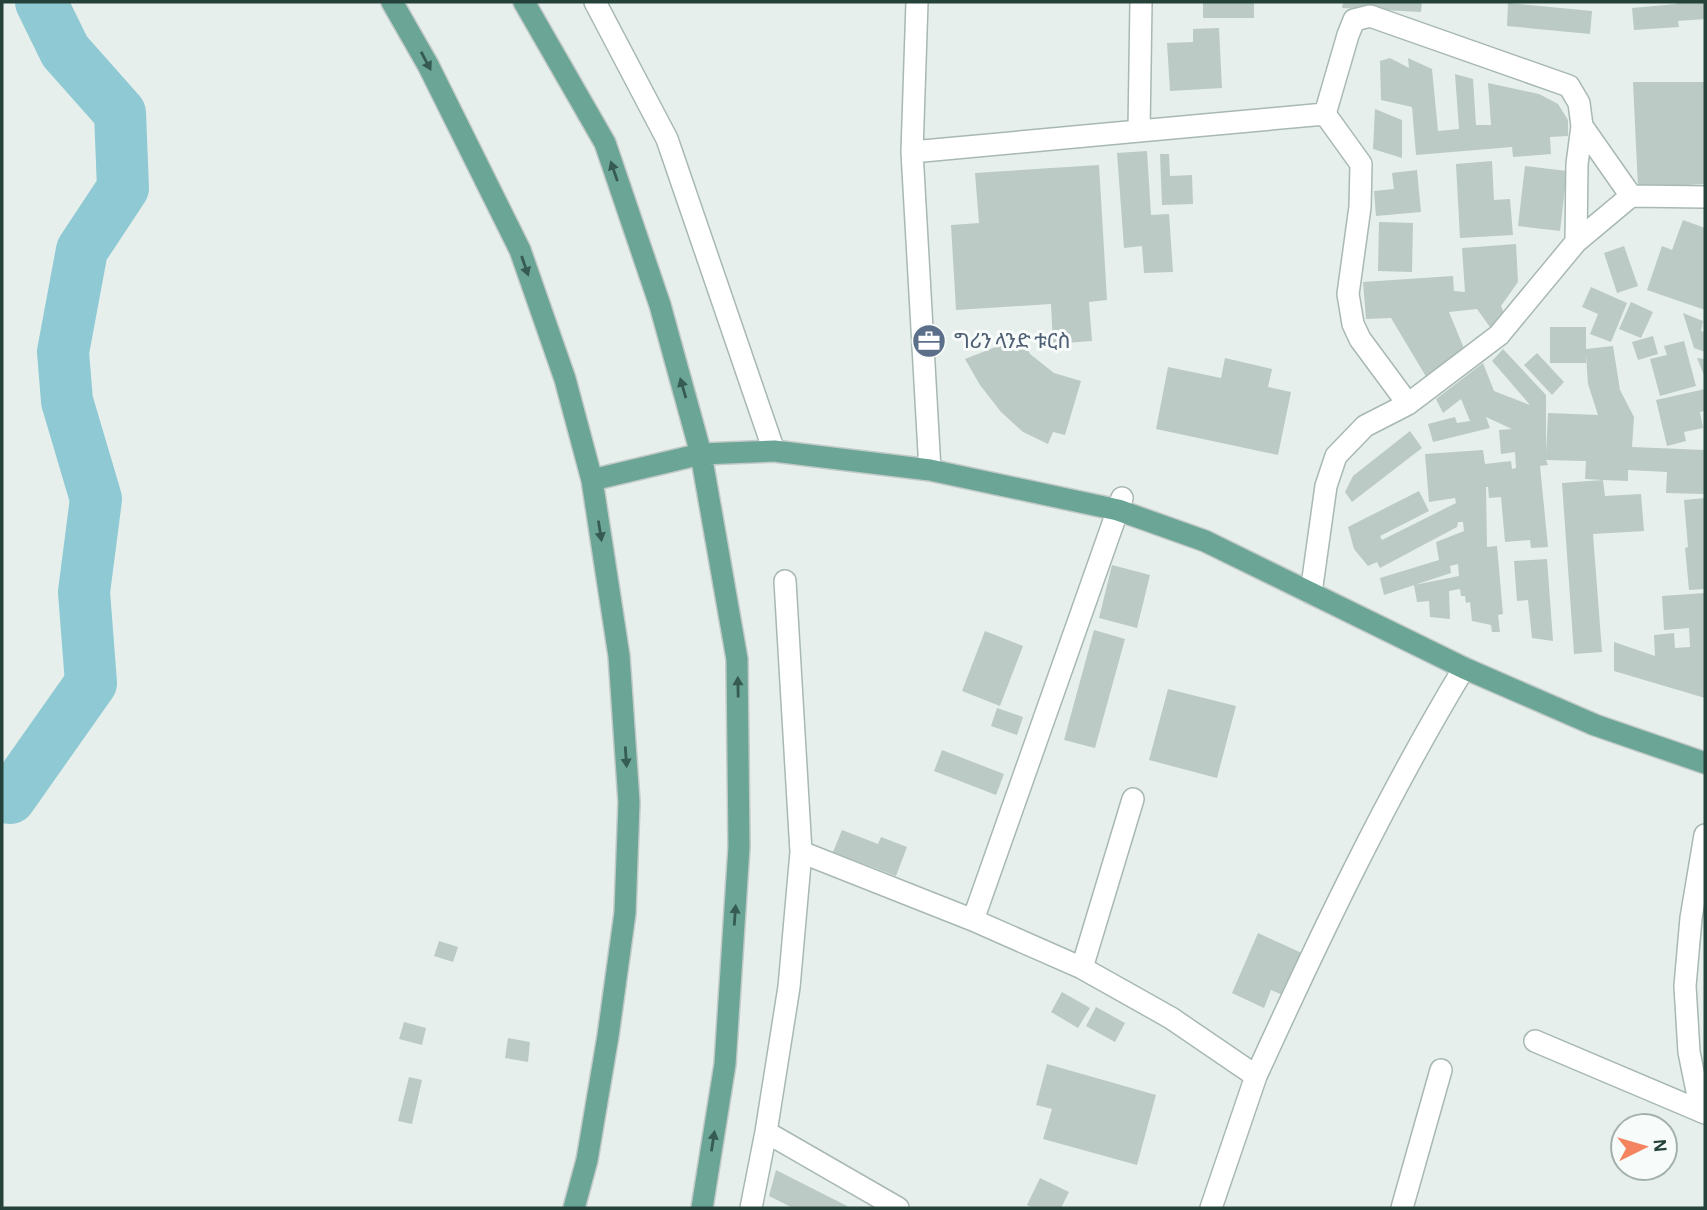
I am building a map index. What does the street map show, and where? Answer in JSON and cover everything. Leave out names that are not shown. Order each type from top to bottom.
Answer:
[{"type":"main road","points":[[392,2],[428,65],[520,250],[565,379],[592,480],[619,656],[629,802],[625,913],[587,1160],[574,1208]]},
{"type":"main road","points":[[523,2],[605,143],[660,305],[701,454],[737,659],[740,846],[725,1065],[702,1208]]},
{"type":"main road","points":[[592,480],[701,454],[774,451],[930,470],[1120,504],[1205,541],[1464,668],[1595,724],[1705,763]]},
{"type":"street","points":[[595,2],[667,139],[774,451]]},
{"type":"street","points":[[917,2],[912,152],[930,470]]},
{"type":"street","points":[[1139,131],[1140,2]]},
{"type":"street","points":[[1325,114],[1354,20],[1370,16],[1569,86],[1579,103],[1582,126],[1577,164],[1576,242]]},
{"type":"street","points":[[912,152],[1325,114]]},
{"type":"street","points":[[1325,114],[1361,164],[1360,208],[1348,295],[1353,324],[1360,339],[1408,404]]},
{"type":"street","points":[[1582,126],[1631,196]]},
{"type":"street","points":[[1311,593],[1326,486],[1336,456],[1365,426],[1408,404],[1499,335],[1576,242],[1631,196],[1705,197]]},
{"type":"street","points":[[973,920],[1120,504]]},
{"type":"street","points":[[751,1208],[789,987],[801,852],[785,581]]},
{"type":"street","points":[[1211,1208],[1256,1076],[1357,859],[1430,723],[1464,668]]},
{"type":"street","points":[[1082,968],[1133,799]]},
{"type":"street","points":[[1703,1112],[1689,1052],[1685,986],[1691,918],[1705,835]]},
{"type":"street","points":[[801,852],[973,920],[1082,968],[1171,1018],[1256,1076]]},
{"type":"street","points":[[1535,1041],[1703,1112]]},
{"type":"street","points":[[1402,1208],[1441,1070]]},
{"type":"street","points":[[766,1132],[898,1208]]},
{"type":"building","points":[[1203,2],[1254,2],[1254,18],[1203,18]]},
{"type":"building","points":[[1343,2],[1422,2],[1421,12],[1342,8]]},
{"type":"building","points":[[1676,2],[1705,2],[1705,19],[1678,21],[1679,27],[1634,30],[1632,8]]},
{"type":"building","points":[[1508,3],[1592,11],[1590,34],[1507,26]]},
{"type":"building","points":[[1219,28],[1222,88],[1170,91],[1167,43],[1193,42],[1193,29]]},
{"type":"building","points":[[1390,58],[1409,68],[1408,58],[1432,69],[1438,131],[1459,129],[1455,74],[1473,79],[1476,125],[1491,125],[1488,83],[1539,94],[1558,104],[1568,120],[1568,136],[1550,137],[1551,154],[1513,157],[1512,147],[1416,155],[1412,107],[1381,100],[1380,61]]},
{"type":"building","points":[[1633,82],[1705,82],[1705,184],[1638,188]]},
{"type":"building","points":[[1375,109],[1402,120],[1402,158],[1373,149]]},
{"type":"building","points":[[1147,151],[1151,215],[1169,214],[1173,272],[1144,273],[1142,246],[1124,248],[1117,153]]},
{"type":"building","points":[[1160,154],[1169,154],[1170,176],[1192,175],[1193,204],[1162,205]]},
{"type":"building","points":[[1492,161],[1494,200],[1510,199],[1513,235],[1460,238],[1456,164]]},
{"type":"building","points":[[1099,165],[1107,300],[1089,302],[1092,341],[1053,344],[1051,304],[956,310],[951,225],[979,223],[975,173]]},
{"type":"building","points":[[1525,166],[1567,171],[1560,231],[1518,226]]},
{"type":"building","points":[[1417,170],[1421,212],[1376,216],[1374,191],[1394,189],[1392,173]]},
{"type":"building","points":[[1683,220],[1705,228],[1705,310],[1647,290],[1662,246],[1672,250]]},
{"type":"building","points":[[1379,222],[1413,223],[1412,272],[1378,271]]},
{"type":"building","points":[[1516,244],[1518,282],[1501,306],[1506,318],[1492,330],[1477,309],[1449,312],[1465,351],[1428,380],[1391,318],[1366,319],[1363,282],[1453,276],[1454,291],[1465,292],[1462,248]]},
{"type":"building","points":[[1624,246],[1638,286],[1617,293],[1604,253]]},
{"type":"building","points":[[1591,287],[1627,303],[1611,342],[1590,334],[1598,314],[1582,307]]},
{"type":"building","points":[[1631,302],[1653,312],[1641,338],[1619,329]]},
{"type":"building","points":[[1683,313],[1703,321],[1701,331],[1705,332],[1705,352],[1694,348]]},
{"type":"building","points":[[1550,327],[1586,327],[1586,349],[1613,346],[1620,390],[1634,417],[1632,447],[1705,450],[1705,494],[1666,493],[1667,472],[1628,470],[1628,481],[1585,479],[1586,461],[1546,460],[1548,465],[1540,466],[1548,547],[1531,548],[1530,540],[1505,542],[1501,497],[1489,498],[1486,487],[1487,547],[1497,546],[1503,614],[1498,615],[1500,632],[1492,632],[1491,625],[1472,621],[1470,602],[1466,603],[1460,589],[1449,591],[1450,619],[1430,617],[1429,601],[1417,602],[1414,585],[1384,595],[1380,578],[1439,560],[1436,542],[1464,531],[1463,522],[1458,522],[1457,527],[1380,568],[1377,562],[1368,566],[1354,549],[1348,527],[1419,491],[1429,511],[1380,536],[1382,540],[1456,503],[1455,498],[1429,502],[1425,454],[1483,450],[1485,464],[1511,461],[1512,469],[1516,468],[1515,452],[1501,454],[1499,430],[1512,429],[1486,417],[1490,428],[1433,442],[1428,424],[1455,417],[1457,423],[1470,421],[1461,399],[1443,413],[1436,399],[1483,363],[1494,391],[1530,405],[1492,361],[1503,349],[1546,395],[1546,453],[1548,413],[1598,415],[1588,384],[1586,355],[1586,363],[1550,363]],"holes":[[[1458,564],[1459,576],[1415,585],[1451,573],[1450,566]]]},
{"type":"building","points":[[1653,336],[1658,354],[1638,360],[1632,342]]},
{"type":"building","points":[[1021,337],[1030,354],[1054,373],[1081,381],[1065,435],[1053,432],[1048,444],[1023,432],[1001,412],[980,385],[965,359]]},
{"type":"building","points":[[1684,341],[1696,386],[1660,396],[1650,359],[1667,355],[1664,346]]},
{"type":"building","points":[[1537,353],[1564,382],[1552,395],[1524,365]]},
{"type":"building","points":[[1225,358],[1272,369],[1268,387],[1291,392],[1278,455],[1156,429],[1168,367],[1221,378]]},
{"type":"building","points":[[1697,358],[1705,359],[1705,378]]},
{"type":"building","points":[[1705,389],[1705,411],[1700,412],[1703,428],[1684,432],[1686,441],[1667,446],[1656,400]]},
{"type":"building","points":[[1410,431],[1422,448],[1352,502],[1345,492],[1353,476]]},
{"type":"building","points":[[1603,480],[1605,496],[1641,494],[1644,531],[1593,534],[1602,652],[1574,654],[1562,483]]},
{"type":"building","points":[[1705,498],[1705,589],[1689,590],[1684,500]]},
{"type":"building","points":[[1547,559],[1553,641],[1532,638],[1528,600],[1517,601],[1514,561]]},
{"type":"building","points":[[1112,565],[1150,575],[1137,628],[1099,618]]},
{"type":"building","points":[[1705,593],[1705,698],[1614,671],[1614,642],[1655,656],[1654,635],[1674,633],[1675,648],[1690,647],[1689,628],[1664,630],[1662,596]]},
{"type":"building","points":[[1094,630],[1125,639],[1095,748],[1064,740]]},
{"type":"building","points":[[985,631],[1023,646],[1000,706],[962,691]]},
{"type":"building","points":[[1168,689],[1236,706],[1217,778],[1149,760]]},
{"type":"building","points":[[997,708],[1023,717],[1017,735],[991,726]]},
{"type":"building","points":[[942,750],[1004,774],[996,795],[934,771]]},
{"type":"building","points":[[842,830],[878,844],[881,837],[907,847],[896,876],[833,852]]},
{"type":"building","points":[[1258,933],[1304,954],[1285,996],[1271,990],[1264,1008],[1232,993]]},
{"type":"building","points":[[439,941],[458,947],[453,962],[434,956]]},
{"type":"building","points":[[1062,992],[1090,1008],[1078,1028],[1051,1012]]},
{"type":"building","points":[[1096,1007],[1125,1023],[1115,1042],[1086,1026]]},
{"type":"building","points":[[404,1022],[426,1028],[422,1045],[399,1039]]},
{"type":"building","points":[[508,1038],[530,1042],[528,1062],[505,1058]]},
{"type":"building","points":[[1047,1064],[1156,1095],[1137,1165],[1043,1139],[1052,1109],[1036,1105]]},
{"type":"building","points":[[409,1077],[422,1080],[412,1124],[398,1121]]},
{"type":"building","points":[[776,1170],[851,1208],[793,1208],[769,1196]]},
{"type":"building","points":[[1040,1178],[1069,1192],[1061,1208],[1033,1208],[1027,1205]]},
{"type":"waterway","points":[[2,794],[10,798],[91,683],[84,592],[96,499],[67,401],[63,352],[82,250],[123,188],[120,113],[65,51],[41,2]]},
{"type":"place","name":"ግሪን ላንድ ቱርስ","points":[[929,341]]}]
